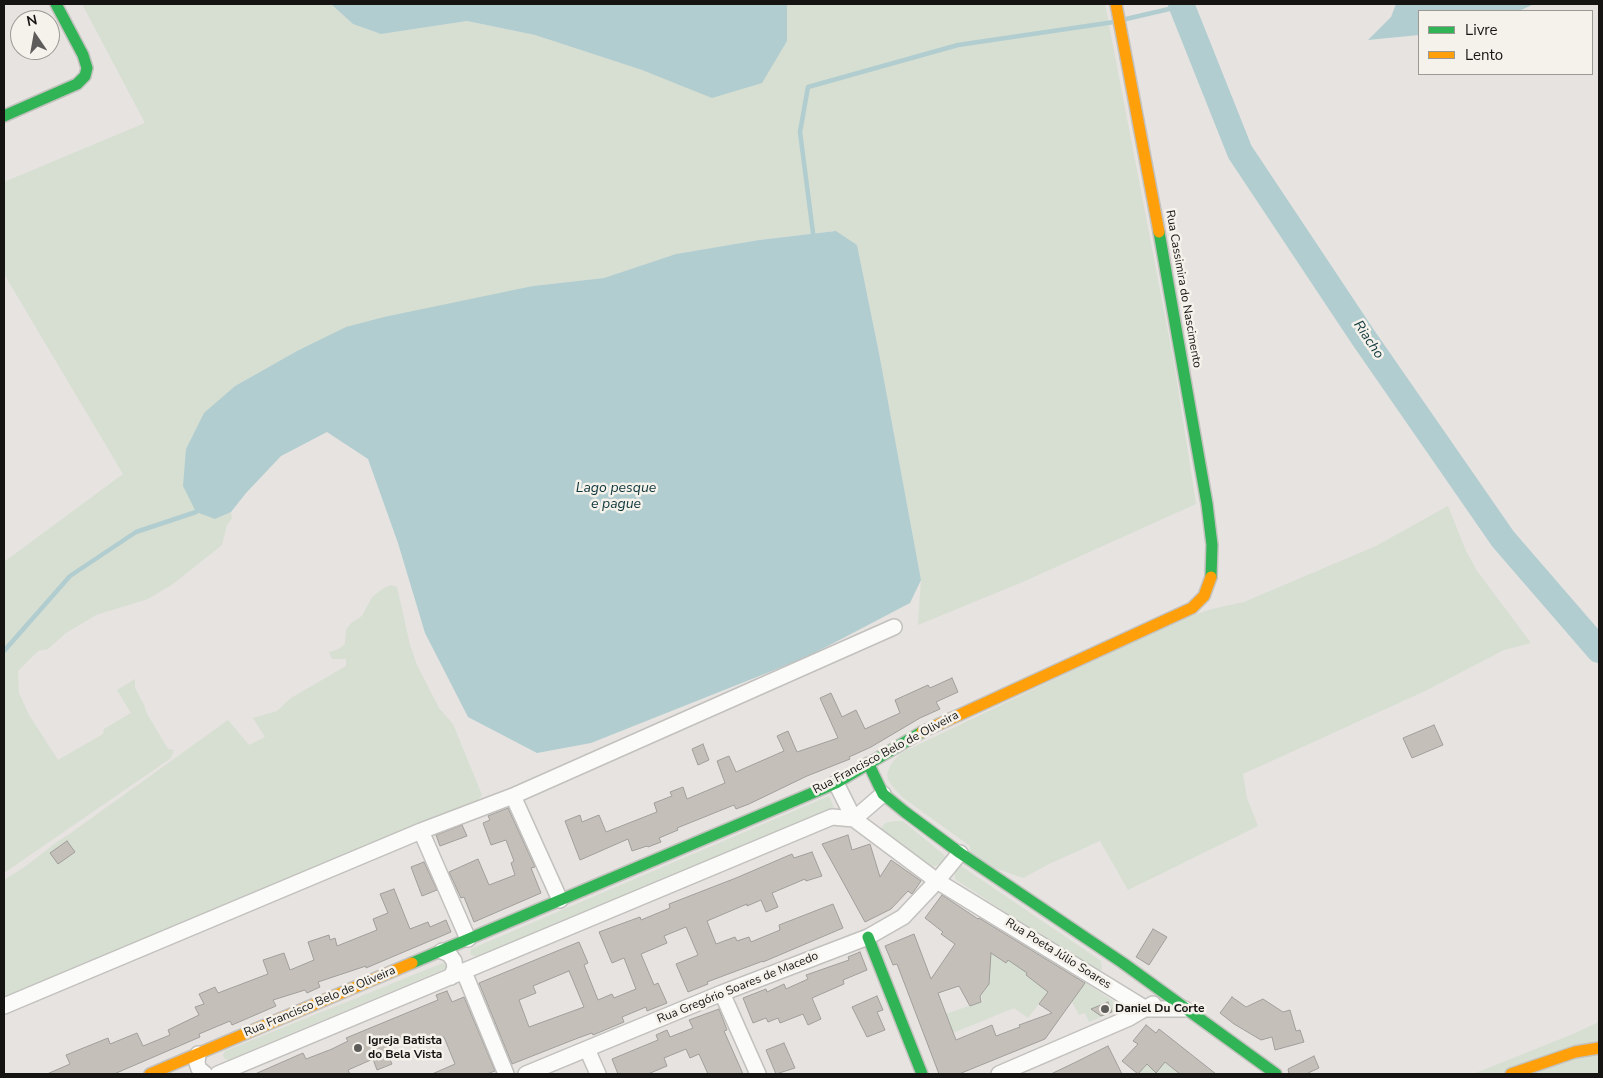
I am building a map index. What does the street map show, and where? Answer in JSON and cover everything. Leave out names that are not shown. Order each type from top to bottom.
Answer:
[{"type":"street","points":[[4,116],[76,84],[85,76],[87,68],[83,55],[56,4]]},
{"type":"street","name":"Rua Cassimira do Nascimento","points":[[1116,4],[1163,254],[1206,504],[1212,545],[1211,579]]},
{"type":"street","name":"Rua Francisco Belo de Oliveira","points":[[150,1074],[178,1069],[198,1054],[836,782],[927,729],[1192,608],[1204,596],[1211,579]]},
{"type":"street","points":[[4,1006],[421,831],[512,796],[894,627]]},
{"type":"street","points":[[868,763],[883,794],[905,812],[1276,1074]]},
{"type":"street","name":"Rua Poeta Júlio Soares","points":[[836,782],[854,819],[937,881],[1146,1009]]},
{"type":"street","points":[[218,1074],[832,817],[854,819],[883,794]]},
{"type":"street","points":[[512,796],[560,900]]},
{"type":"street","points":[[421,831],[465,941],[462,955],[464,961],[469,966],[463,972]]},
{"type":"street","points":[[937,881],[960,852]]},
{"type":"street","name":"Rua Gregório Soares de Macedo","points":[[526,1074],[868,937],[903,916],[937,881]]},
{"type":"street","points":[[868,937],[922,1074]]},
{"type":"street","points":[[442,950],[449,954],[454,961],[455,968],[463,972],[506,1074]]},
{"type":"street","points":[[722,994],[758,1074]]},
{"type":"street","points":[[999,1074],[1146,1009],[1166,995]]},
{"type":"street","points":[[1146,1009],[1185,1009]]},
{"type":"street","points":[[1511,1074],[1575,1052],[1599,1048]]},
{"type":"street","points":[[587,1049],[598,1074]]},
{"type":"street","points":[[198,1054],[197,1063],[199,1069],[204,1074]]},
{"type":"green space","points":[[82,4],[331,4],[353,24],[381,34],[467,21],[535,35],[642,70],[712,97],[787,41],[787,4],[1105,4],[1174,363],[1196,504],[1025,581],[918,625],[921,580],[857,245],[835,231],[759,240],[676,254],[604,278],[533,286],[297,351],[235,386],[204,414],[186,449],[215,519],[231,512],[232,518],[227,525],[222,545],[173,584],[148,599],[96,615],[66,633],[48,649],[38,651],[18,671],[19,693],[29,715],[58,760],[103,734],[104,729],[131,713],[117,690],[135,679],[135,688],[147,714],[168,749],[174,750],[171,758],[4,873],[4,562],[123,474],[4,274],[4,182],[145,123]]},
{"type":"green space","points":[[1448,506],[1466,551],[1477,571],[1531,643],[1504,650],[1425,691],[1243,774],[1247,798],[1258,826],[1128,890],[1100,841],[1023,878],[995,868],[971,856],[970,846],[902,797],[889,782],[887,774],[891,764],[901,753],[1176,621],[1212,609],[1244,602],[1376,546]]},
{"type":"green space","points":[[391,585],[397,587],[410,645],[417,665],[439,708],[453,724],[482,795],[477,802],[4,1012],[4,880],[228,720],[249,745],[265,737],[253,718],[277,711],[291,698],[346,666],[346,659],[332,659],[329,652],[339,649],[345,644],[346,630],[351,623],[362,616],[372,597]]},
{"type":"green space","points":[[829,796],[834,807],[832,810],[476,957],[470,954],[471,949]]},
{"type":"green space","points":[[903,821],[945,856],[945,858],[938,865],[931,867],[882,834],[880,830],[885,823]]},
{"type":"green space","points":[[961,866],[1101,961],[1102,969],[1093,970],[955,879],[955,873]]},
{"type":"green space","points":[[991,953],[1005,963],[1008,960],[1021,969],[1024,965],[1030,970],[1026,975],[1036,982],[1052,987],[1028,1018],[1014,1008],[953,1033],[946,1014],[983,1001],[981,996],[989,984],[990,974],[981,967]]},
{"type":"green space","points":[[443,963],[448,965],[445,969],[228,1060],[224,1058],[225,1051]]},
{"type":"green space","points":[[1085,982],[1123,1008],[1112,1012],[1107,1002],[1098,1006],[1103,1016],[1089,1022],[1085,1013],[1079,1015],[1072,1002]]},
{"type":"green space","points":[[1599,1022],[1599,1045],[1503,1074],[1473,1074],[1573,1034]]},
{"type":"green space","points":[[1599,1051],[1599,1074],[1524,1074]]},
{"type":"green space","points":[[1165,1062],[1178,1072],[1201,1063],[1192,1074],[1138,1074],[1147,1064],[1156,1072]]},
{"type":"water","points":[[331,4],[787,4],[787,41],[762,83],[712,98],[642,70],[535,35],[467,21],[381,34],[353,24]]},
{"type":"water","points":[[1396,4],[1534,4],[1521,10],[1418,10],[1418,35],[1368,40],[1391,17]]},
{"type":"water","name":"Lago pesque e pague","points":[[836,231],[857,245],[879,353],[921,580],[910,603],[807,657],[591,743],[537,753],[468,717],[425,633],[398,543],[368,459],[327,432],[281,456],[231,512],[215,519],[196,512],[183,486],[186,449],[204,413],[235,386],[297,351],[346,327],[384,317],[533,286],[604,278],[676,254],[759,240]]},
{"type":"building","points":[[952,678],[958,692],[936,702],[940,709],[849,757],[850,759],[807,776],[749,804],[736,809],[734,805],[677,828],[678,830],[659,838],[661,842],[648,847],[632,851],[628,839],[580,860],[565,821],[580,815],[582,822],[599,815],[606,832],[657,812],[654,803],[672,796],[670,792],[683,787],[687,799],[725,783],[717,761],[729,756],[736,772],[784,751],[777,736],[788,731],[797,752],[838,738],[820,698],[831,693],[842,717],[856,710],[865,729],[900,713],[895,700],[928,685],[930,688]]},
{"type":"building","points":[[1434,725],[1443,745],[1412,758],[1403,738]]},
{"type":"building","points":[[703,744],[709,760],[698,765],[692,749]]},
{"type":"building","points":[[508,808],[535,867],[531,868],[541,893],[474,922],[464,897],[461,898],[449,872],[478,859],[489,885],[515,875],[511,863],[514,861],[506,840],[491,845],[483,823],[490,820],[488,816]]},
{"type":"building","points":[[462,825],[467,836],[440,846],[436,835]]},
{"type":"building","points":[[848,835],[852,850],[870,844],[880,877],[891,860],[921,881],[912,894],[908,891],[891,909],[865,922],[822,844]]},
{"type":"building","points":[[67,841],[75,852],[58,864],[50,853]]},
{"type":"building","points":[[812,852],[822,876],[806,881],[805,879],[772,893],[778,907],[766,912],[761,900],[707,921],[716,944],[735,937],[737,941],[749,937],[751,942],[780,930],[779,925],[833,904],[843,928],[763,962],[707,982],[708,984],[688,992],[676,964],[698,955],[686,927],[664,936],[667,943],[641,954],[654,985],[658,983],[667,1003],[647,1011],[646,1007],[622,1017],[624,1022],[512,1064],[479,983],[579,942],[588,963],[584,965],[598,1000],[612,994],[614,998],[636,989],[624,958],[612,963],[599,932],[640,917],[641,920],[670,908],[669,904],[792,854],[794,858]],"holes":[[[569,971],[584,1007],[529,1027],[519,1000],[536,993],[533,986]]]},
{"type":"building","points":[[424,862],[437,890],[422,896],[411,867]]},
{"type":"building","points":[[394,889],[410,929],[428,922],[430,927],[446,920],[451,932],[366,968],[366,966],[318,982],[320,987],[307,993],[305,990],[273,1000],[276,1006],[232,1025],[230,1021],[199,1034],[200,1037],[114,1074],[47,1074],[70,1064],[66,1055],[108,1038],[110,1044],[137,1033],[143,1046],[170,1035],[168,1030],[199,1015],[195,1007],[204,1004],[199,994],[215,987],[218,993],[268,974],[263,960],[284,953],[290,970],[314,960],[308,942],[329,935],[330,940],[335,938],[337,946],[377,930],[373,919],[388,913],[380,894]]},
{"type":"building","points":[[942,895],[978,919],[1085,983],[1045,1039],[959,1074],[939,1074],[897,964],[893,965],[885,946],[914,934],[931,979],[955,944],[941,934],[943,932],[925,918]],"holes":[[[991,953],[1006,963],[1008,960],[1027,973],[1026,975],[1048,992],[1039,1004],[1052,1013],[996,1036],[992,1025],[956,1040],[938,993],[959,986],[970,1006],[981,1002],[980,996],[989,984]]]},
{"type":"building","points":[[1153,929],[1167,937],[1149,965],[1136,957]]},
{"type":"building","points":[[860,952],[867,970],[843,980],[844,984],[812,998],[821,1019],[808,1025],[803,1014],[780,1023],[778,1018],[768,1022],[766,1018],[753,1023],[743,998],[766,989],[767,992],[784,984],[786,989],[808,979],[806,975],[849,960],[848,957]]},
{"type":"building","points":[[447,991],[452,1002],[464,997],[495,1071],[487,1074],[432,1074],[455,1064],[444,1037],[423,1045],[419,1036],[385,1049],[392,1064],[377,1070],[373,1059],[348,1070],[350,1074],[255,1074],[303,1053],[306,1059],[332,1049],[348,1041],[346,1038],[438,1000],[436,995]]},
{"type":"building","points":[[877,996],[883,1010],[877,1012],[885,1030],[867,1037],[852,1007]]},
{"type":"building","points":[[1232,997],[1246,1007],[1263,999],[1283,1012],[1290,1010],[1296,1031],[1300,1030],[1304,1042],[1275,1050],[1272,1037],[1261,1040],[1220,1013]]},
{"type":"building","name":"Daniel Du Corte","points":[[1108,1002],[1112,1012],[1101,1016],[1091,1009]]},
{"type":"building","points":[[719,1009],[727,1030],[724,1031],[743,1074],[708,1074],[699,1054],[690,1058],[686,1049],[664,1058],[667,1066],[648,1074],[618,1074],[612,1059],[658,1040],[656,1035],[667,1030],[670,1037],[693,1028],[689,1020]]},
{"type":"building","points":[[1146,1025],[1156,1033],[1159,1029],[1216,1074],[1180,1074],[1165,1062],[1156,1073],[1147,1064],[1138,1074],[1122,1061],[1138,1044],[1133,1041]]},
{"type":"building","points":[[784,1043],[795,1068],[776,1074],[766,1050]]},
{"type":"building","points":[[1108,1046],[1122,1074],[1051,1074],[1076,1062]]},
{"type":"building","points":[[1314,1056],[1319,1068],[1306,1074],[1289,1074],[1288,1069]]},
{"type":"waterway","name":"Riacho","points":[[1181,4],[1240,152],[1363,337],[1503,539],[1599,650]]},
{"type":"waterway","points":[[1126,19],[1182,6]]},
{"type":"waterway","points":[[813,233],[800,132],[808,87],[958,45],[1114,22]]},
{"type":"waterway","points":[[4,651],[70,576],[136,532],[196,512]]},
{"type":"traffic: fast","points":[[4,116],[77,84],[85,76],[87,68],[83,55],[56,4]]},
{"type":"traffic: fast","points":[[1159,232],[1207,504],[1212,545],[1211,577]]},
{"type":"traffic: fast","points":[[412,963],[836,783],[922,732]]},
{"type":"traffic: fast","points":[[868,763],[883,794],[905,812],[960,853],[1123,963],[1276,1074]]},
{"type":"traffic: fast","points":[[868,937],[922,1074]]},
{"type":"traffic: slow","points":[[1116,4],[1159,232]]},
{"type":"traffic: slow","points":[[922,732],[1192,608],[1204,596],[1211,577]]},
{"type":"traffic: slow","points":[[150,1074],[412,963]]},
{"type":"traffic: slow","points":[[1511,1074],[1575,1052],[1599,1048]]},
{"type":"place","name":"Daniel Du Corte","points":[[1105,1009]]},
{"type":"place","name":"Igreja Batista do Bela Vista","points":[[358,1048]]}]
